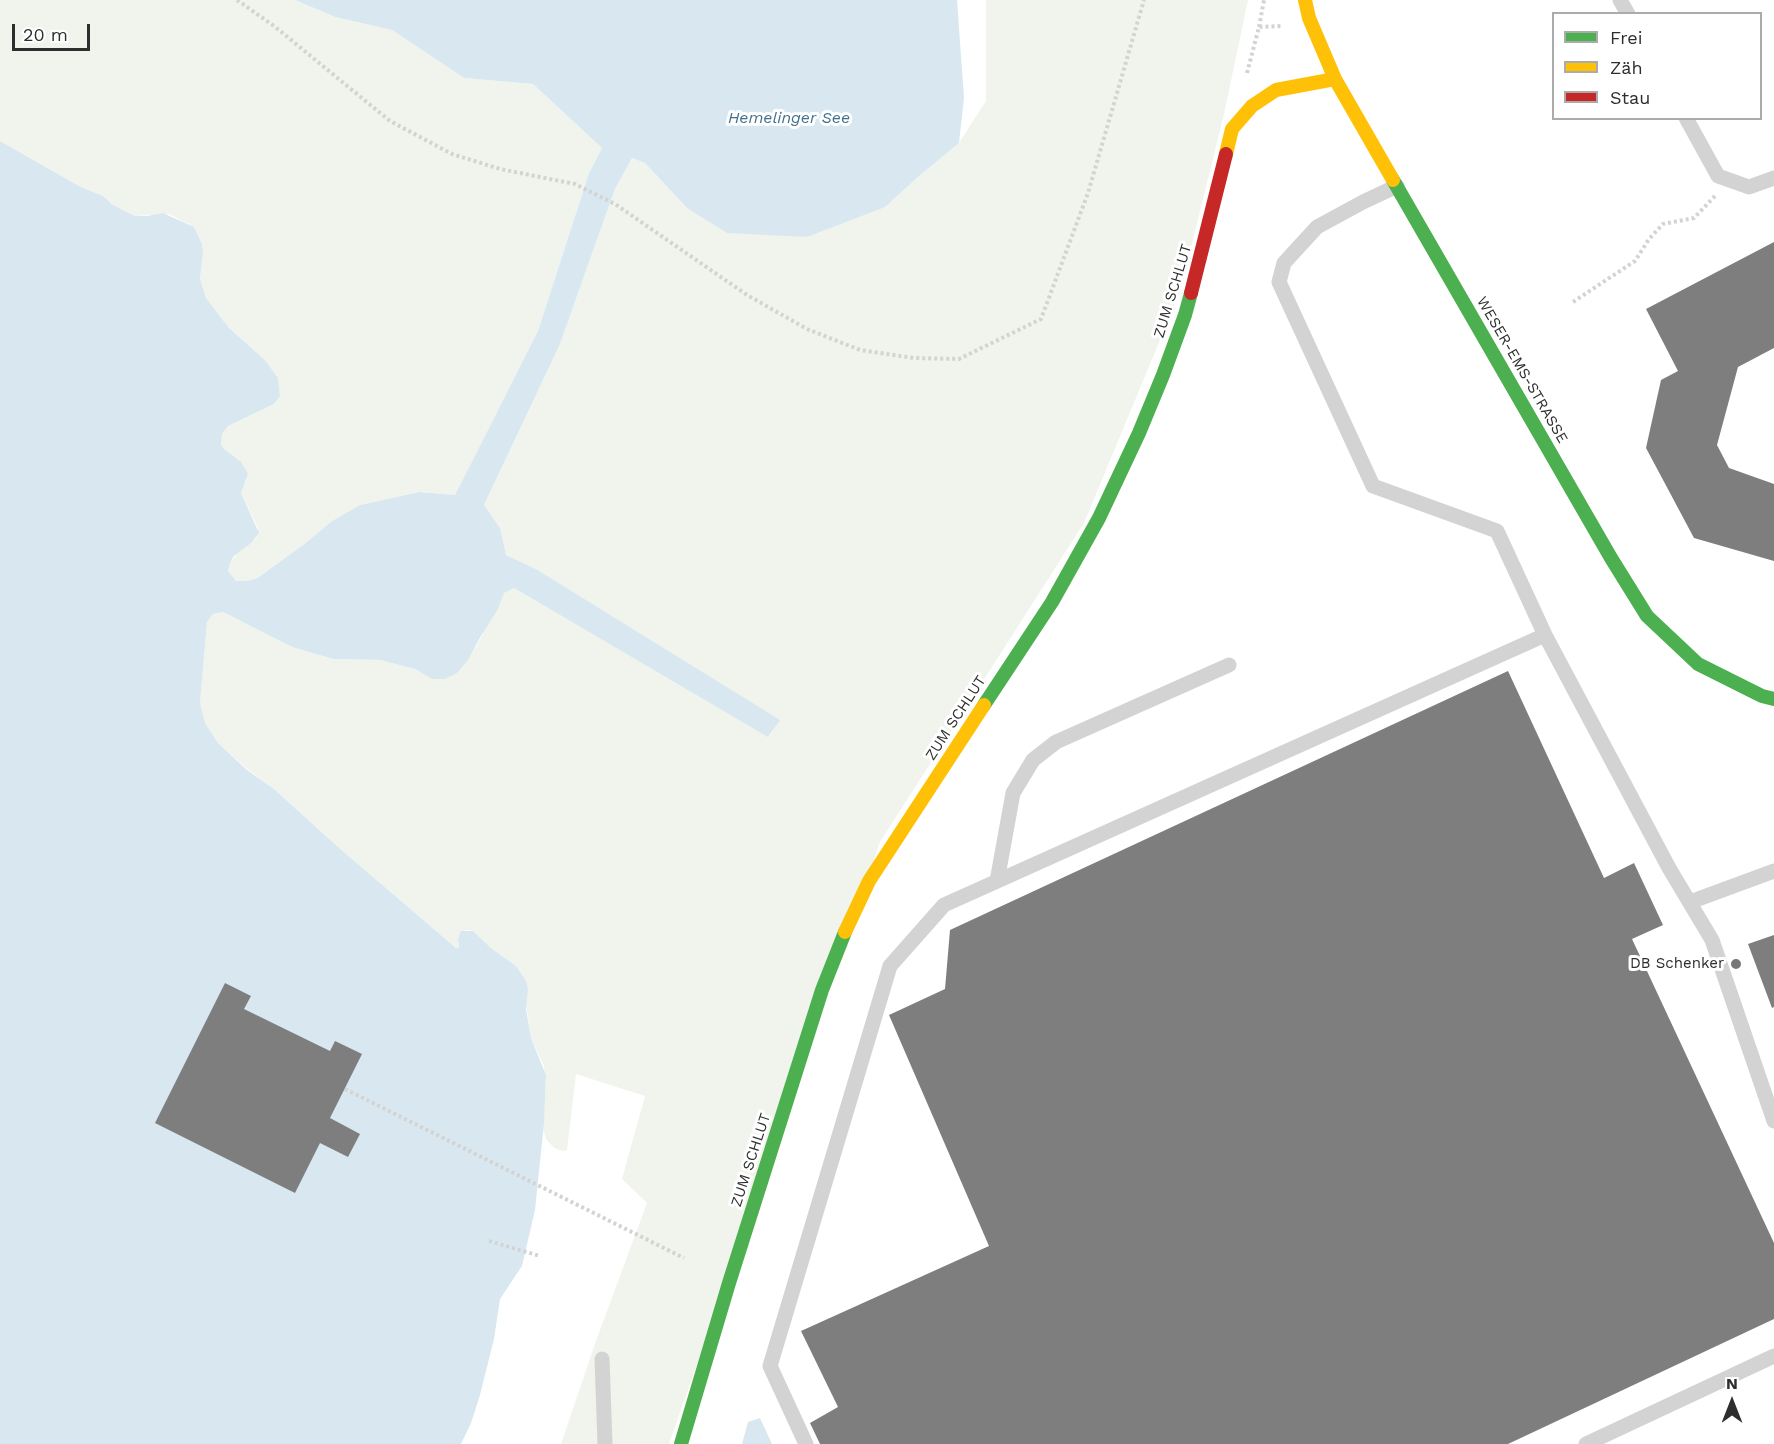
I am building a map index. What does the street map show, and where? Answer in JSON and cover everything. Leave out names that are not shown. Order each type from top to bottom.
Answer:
[{"type":"street","name":"WESER-EMS-STRASSE","points":[[1305,0],[1309,18],[1335,79],[1611,558],[1647,616],[1698,664],[1762,696],[1774,699]]},
{"type":"street","name":"ZUM SCHLUT","points":[[681,1444],[732,1272],[822,990],[869,881],[1052,602],[1099,518],[1164,375],[1185,315],[1232,129],[1252,106],[1276,90],[1335,79]]},
{"type":"lane","points":[[1687,120],[1718,176],[1749,187],[1774,178]]},
{"type":"lane","points":[[1397,186],[1317,227],[1284,263],[1279,282],[1372,486],[1497,531],[1545,635],[1664,857],[1712,940],[1774,1120]]},
{"type":"lane","points":[[806,1444],[770,1366],[890,966],[944,904],[1545,635]]},
{"type":"lane","points":[[997,881],[1013,793],[1033,760],[1056,742],[1229,665]]},
{"type":"lane","points":[[1690,902],[1774,871]]},
{"type":"lane","points":[[1586,1444],[1774,1356]]},
{"type":"lane","points":[[602,1359],[605,1444]]},
{"type":"path","points":[[237,0],[274,26],[390,121],[452,154],[500,169],[575,184],[615,204],[747,296],[807,329],[860,350],[914,358],[959,359],[1041,319],[1088,193],[1144,0]]},
{"type":"path","points":[[1244,84],[1264,0]]},
{"type":"path","points":[[1259,27],[1276,28],[1309,18]]},
{"type":"path","points":[[1574,302],[1635,261],[1649,239],[1663,224],[1694,218],[1731,181]]},
{"type":"path","points":[[345,1089],[684,1258]]},
{"type":"path","points":[[489,1240],[540,1256]]},
{"type":"shaded area","points":[[0,0],[295,0],[335,17],[392,30],[464,78],[533,84],[602,148],[589,173],[538,331],[455,495],[419,492],[360,505],[332,521],[303,545],[256,578],[236,581],[232,578],[228,571],[230,563],[239,551],[257,537],[258,528],[241,493],[247,480],[221,444],[222,434],[228,426],[274,404],[280,396],[278,378],[265,360],[229,328],[206,298],[200,279],[202,244],[194,227],[169,214],[135,216],[113,205],[103,196],[79,186],[0,141]]},
{"type":"shaded area","points":[[986,0],[1248,0],[1224,114],[1180,292],[1084,523],[880,842],[669,1444],[561,1444],[647,1203],[622,1179],[645,1096],[576,1074],[567,1150],[554,1148],[546,1139],[543,1129],[546,1082],[544,1066],[531,1038],[526,1004],[516,966],[491,948],[473,931],[466,930],[458,939],[459,948],[456,948],[218,743],[205,723],[200,703],[207,622],[213,614],[223,612],[292,647],[333,659],[380,660],[415,669],[432,679],[457,673],[476,647],[504,592],[514,588],[769,737],[779,720],[536,569],[506,555],[500,528],[484,505],[560,344],[615,189],[632,158],[645,163],[687,208],[885,207],[959,143],[986,101]]},
{"type":"water","name":"Hemelinger See","points":[[295,0],[957,0],[964,98],[959,143],[885,207],[807,237],[727,233],[687,208],[645,163],[632,158],[615,189],[560,344],[484,505],[500,528],[506,555],[536,569],[780,720],[768,737],[514,588],[504,593],[498,609],[468,660],[457,673],[445,679],[432,679],[415,669],[380,660],[333,659],[292,647],[223,612],[213,614],[207,622],[200,703],[205,723],[218,743],[456,948],[459,948],[458,939],[461,931],[473,931],[491,948],[516,966],[526,981],[528,989],[526,1009],[531,1038],[546,1075],[544,1123],[535,1210],[522,1266],[500,1299],[494,1339],[480,1395],[461,1444],[0,1444],[0,141],[79,186],[103,196],[113,205],[135,216],[163,213],[194,227],[202,244],[200,279],[206,298],[229,328],[265,360],[278,378],[280,396],[274,404],[228,426],[222,434],[221,444],[224,449],[241,462],[248,474],[241,493],[259,533],[251,543],[234,556],[230,563],[228,571],[236,581],[257,578],[332,521],[360,505],[419,492],[455,495],[538,331],[589,173],[602,148],[533,84],[464,78],[392,30],[335,17]]},
{"type":"water","points":[[760,1418],[772,1444],[742,1444],[748,1422]]},
{"type":"building","points":[[1774,242],[1774,348],[1738,367],[1717,445],[1729,468],[1774,484],[1774,561],[1694,538],[1646,448],[1661,380],[1678,371],[1646,309]]},
{"type":"building","points":[[1508,671],[1604,878],[1634,863],[1663,925],[1632,939],[1774,1243],[1774,1319],[1508,1444],[820,1444],[810,1423],[838,1407],[801,1331],[989,1246],[889,1015],[945,989],[950,930]]},
{"type":"building","points":[[1774,935],[1774,1007],[1772,1008],[1748,944]]},
{"type":"building","points":[[225,983],[251,996],[244,1009],[330,1051],[335,1041],[362,1054],[330,1118],[360,1134],[348,1157],[320,1143],[295,1193],[155,1123]]},
{"type":"traffic: fast","points":[[1393,180],[1611,558],[1647,616],[1698,664],[1762,696],[1774,699]]},
{"type":"traffic: fast","points":[[984,705],[1052,602],[1099,518],[1163,375],[1191,293]]},
{"type":"traffic: fast","points":[[681,1444],[729,1283],[822,990],[845,932]]},
{"type":"traffic: slow","points":[[1305,0],[1309,18],[1335,79],[1393,180]]},
{"type":"traffic: slow","points":[[1226,154],[1232,129],[1252,106],[1276,90],[1335,79]]},
{"type":"traffic: slow","points":[[845,932],[869,881],[984,705]]},
{"type":"traffic: jam","points":[[1191,293],[1226,154]]},
{"type":"place","name":"DB Schenker","points":[[1736,964]]}]
